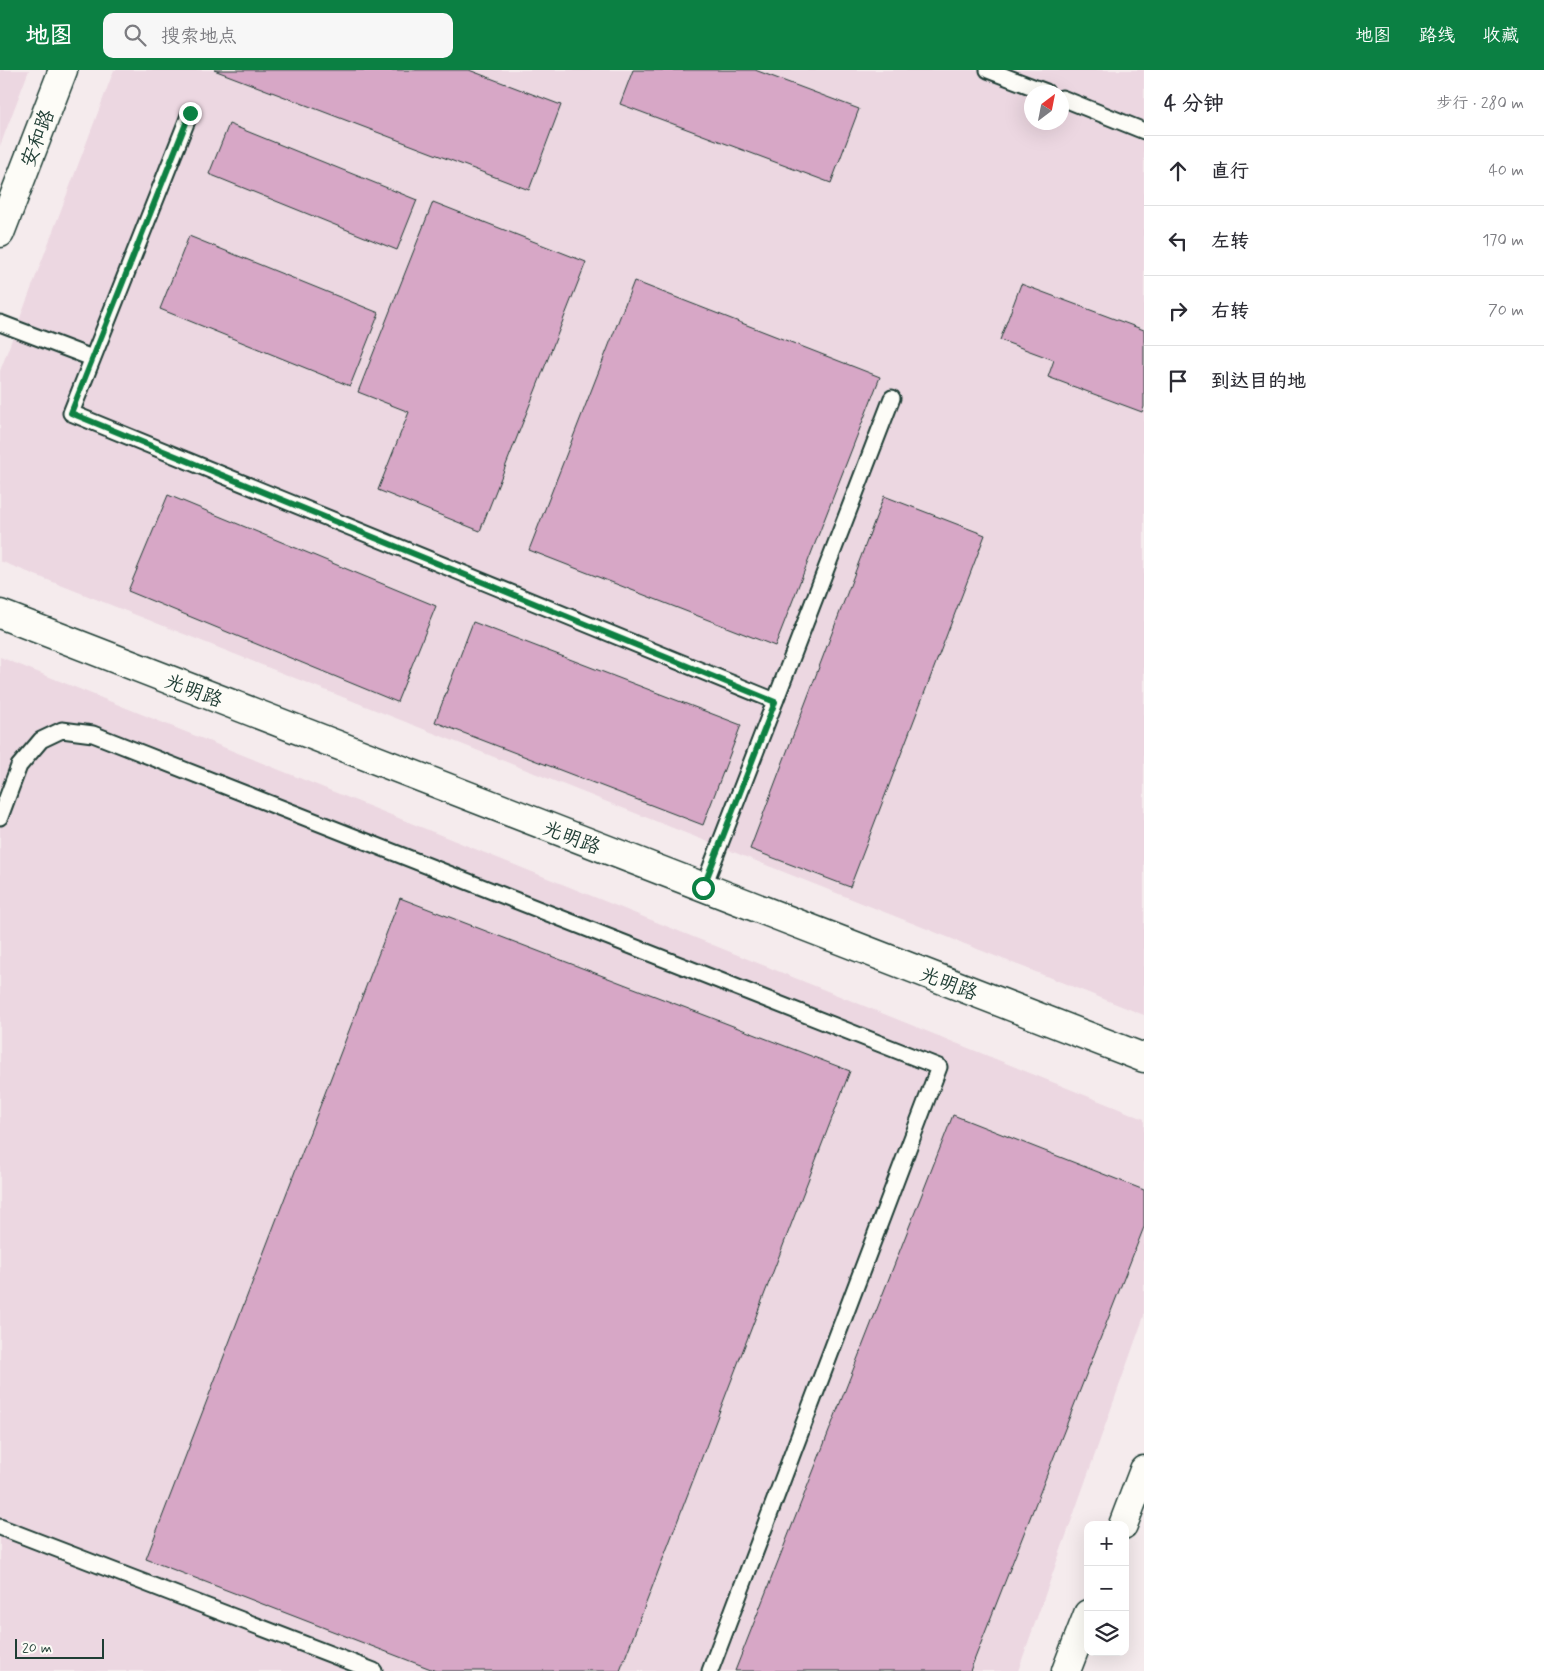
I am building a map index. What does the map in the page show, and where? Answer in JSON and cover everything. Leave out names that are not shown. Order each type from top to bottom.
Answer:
[{"type":"street","name":"安和路","points":[[0,234],[63,70]]},
{"type":"street","name":"光明路","points":[[0,614],[1144,1058]]},
{"type":"street","points":[[1125,1521],[1144,1470]]},
{"type":"street","points":[[1066,1671],[1084,1624]]},
{"type":"lane","points":[[988,70],[1028,85]]},
{"type":"lane","points":[[1069,101],[1144,131]]},
{"type":"lane","points":[[190,113],[71,413],[775,702]]},
{"type":"lane","points":[[0,323],[92,358]]},
{"type":"lane","points":[[703,888],[892,398]]},
{"type":"lane","points":[[0,817],[19,766],[41,740],[62,730],[93,734],[939,1067],[710,1671]]},
{"type":"lane","points":[[0,1527],[374,1671]]},
{"type":"shaded area","points":[[0,70],[29,70],[0,146]]},
{"type":"shaded area","points":[[114,70],[1144,70],[1144,1015],[0,561],[0,371]]},
{"type":"shaded area","points":[[0,657],[1144,1119],[1144,1316],[1018,1671],[0,1671]]},
{"type":"building","points":[[214,70],[469,70],[561,105],[529,190]]},
{"type":"building","points":[[633,70],[755,70],[859,109],[831,183],[620,104]]},
{"type":"building","points":[[229,124],[417,200],[397,250],[209,174]]},
{"type":"building","points":[[433,202],[586,262],[480,531],[378,490],[409,412],[358,392]]},
{"type":"building","points":[[189,236],[379,313],[350,386],[160,309]]},
{"type":"building","points":[[634,281],[880,377],[775,646],[529,550]]},
{"type":"building","points":[[1021,284],[1144,330],[1144,407],[1142,412],[1048,377],[1054,360],[1000,340]]},
{"type":"building","points":[[168,495],[436,606],[397,702],[128,591]]},
{"type":"building","points":[[884,496],[985,535],[850,887],[750,849]]},
{"type":"building","points":[[473,622],[741,725],[703,825],[435,722]]},
{"type":"building","points":[[400,898],[850,1071],[620,1671],[436,1671],[146,1559]]},
{"type":"building","points":[[953,1115],[1144,1190],[1144,1227],[970,1671],[735,1671]]},
{"type":"route","points":[[190,113],[71,413],[775,702],[703,888]]}]
